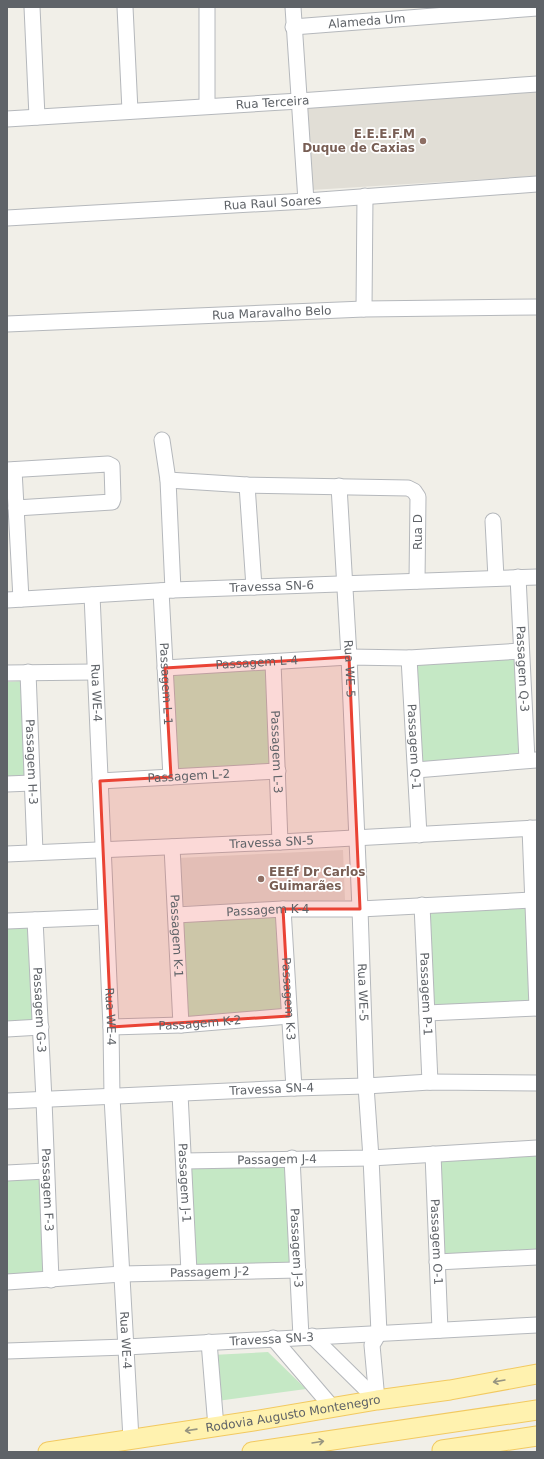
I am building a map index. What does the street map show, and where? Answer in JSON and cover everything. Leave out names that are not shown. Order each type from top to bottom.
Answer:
[{"type":"main road","name":"Rodovia Augusto Montenegro","points":[[48,1452],[216,1427],[377,1400],[444,1391],[537,1374]]},
{"type":"main road","points":[[252,1452],[537,1410]]},
{"type":"main road","points":[[472,1419],[531,1437]]},
{"type":"main road","points":[[437,1424],[442,1451],[497,1447],[531,1437]]},
{"type":"street","points":[[32,7],[37,117]]},
{"type":"street","points":[[125,7],[130,111]]},
{"type":"street","points":[[207,7],[207,106]]},
{"type":"street","points":[[293,7],[293,27],[306,201]]},
{"type":"street","name":"Alameda Um","points":[[293,27],[537,8]]},
{"type":"street","name":"Rua Terceira","points":[[7,119],[299,101],[537,84]]},
{"type":"street","name":"Rua Raul Soares","points":[[7,218],[306,201],[537,184]]},
{"type":"street","points":[[364,309],[365,196]]},
{"type":"street","name":"Rua Maravalho Belo","points":[[7,324],[364,309],[537,306]]},
{"type":"street","name":"Passagem L-1","points":[[162,440],[168,480],[165,668],[171,777]]},
{"type":"street","points":[[14,599],[16,508],[10,470],[108,464],[112,466],[112,502],[16,508]]},
{"type":"street","points":[[168,480],[247,485],[339,486]]},
{"type":"street","points":[[247,485],[254,587]]},
{"type":"street","name":"Rua D","points":[[339,486],[408,488],[414,491],[418,497],[418,581]]},
{"type":"street","name":"Rua WE-5","points":[[339,486],[349,657],[366,1086],[371,1158],[379,1333],[372,1345],[377,1400]]},
{"type":"street","points":[[493,521],[496,578]]},
{"type":"street","name":"Passagem Q-3","points":[[518,577],[521,651],[532,760]]},
{"type":"street","name":"Travessa SN-6","points":[[14,599],[167,590],[537,577]]},
{"type":"street","name":"Rua WE-4","points":[[92,595],[94,672],[111,1027],[112,1097],[131,1439]]},
{"type":"street","name":"Passagem L-4","points":[[165,668],[349,657],[409,658],[521,651]]},
{"type":"street","name":"Passagem Q-1","points":[[409,658],[419,835]]},
{"type":"street","name":"Passagem L-3","points":[[273,662],[280,842]]},
{"type":"street","name":"Passagem H-3","points":[[28,672],[35,852]]},
{"type":"street","points":[[7,673],[94,672]]},
{"type":"street","points":[[416,770],[532,760]]},
{"type":"street","name":"Passagem L-2","points":[[100,781],[278,772]]},
{"type":"street","points":[[7,784],[32,783]]},
{"type":"street","points":[[427,1013],[537,1008],[532,900],[533,828]]},
{"type":"street","name":"Travessa SN-5","points":[[7,854],[357,839],[533,828]]},
{"type":"street","name":"Passagem K-1","points":[[172,847],[181,1025]]},
{"type":"street","name":"Passagem K-4","points":[[176,915],[283,909],[360,909],[532,900]]},
{"type":"street","name":"Passagem P-1","points":[[422,905],[430,1082]]},
{"type":"street","name":"Passagem K-3","points":[[283,909],[294,1088]]},
{"type":"street","points":[[7,921],[105,917]]},
{"type":"street","name":"Passagem G-3","points":[[35,920],[44,1100]]},
{"type":"street","name":"Passagem K-2","points":[[111,1027],[181,1025],[290,1016]]},
{"type":"street","points":[[7,1029],[41,1027]]},
{"type":"street","name":"Travessa SN-4","points":[[7,1101],[430,1082],[537,1084]]},
{"type":"street","name":"Passagem J-1","points":[[180,1094],[189,1272]]},
{"type":"street","name":"Passagem F-3","points":[[44,1100],[51,1280]]},
{"type":"street","name":"Passagem J-4","points":[[184,1161],[292,1158],[371,1158],[537,1148]]},
{"type":"street","name":"Passagem O-1","points":[[433,1154],[440,1330]]},
{"type":"street","name":"Passagem J-3","points":[[292,1158],[298,1270],[307,1337]]},
{"type":"street","points":[[7,1173],[46,1171]]},
{"type":"street","points":[[437,1262],[537,1257]]},
{"type":"street","name":"Passagem J-2","points":[[7,1282],[122,1274],[298,1270]]},
{"type":"street","name":"Travessa SN-3","points":[[7,1351],[126,1347],[537,1325]]},
{"type":"street","points":[[307,1337],[377,1400]]},
{"type":"street","points":[[273,1338],[332,1408]]},
{"type":"street","points":[[209,1342],[216,1427]]},
{"type":"highlighted area","points":[[349,657],[360,909],[283,909],[289,1016],[111,1027],[100,781],[171,777],[165,668]]},
{"type":"shaded area","name":"E.E.E.F.M Duque de Caxias","points":[[537,90],[537,176],[311,190],[306,105]]},
{"type":"shaded area","name":"EEEf Dr Carlos Guimarães","points":[[343,850],[345,900],[180,906],[178,858]]},
{"type":"green space","points":[[521,651],[527,760],[416,770],[409,658]]},
{"type":"green space","points":[[273,662],[278,771],[171,777],[165,668]]},
{"type":"green space","points":[[25,681],[27,776],[7,782],[7,682]]},
{"type":"green space","points":[[532,900],[537,1008],[427,1013],[422,905]]},
{"type":"green space","points":[[283,909],[289,1016],[181,1025],[176,915]]},
{"type":"green space","points":[[35,920],[41,1027],[7,1029],[7,921]]},
{"type":"green space","points":[[537,1148],[537,1257],[437,1262],[433,1154]]},
{"type":"green space","points":[[292,1158],[298,1270],[189,1272],[184,1161]]},
{"type":"green space","points":[[46,1171],[51,1280],[7,1282],[7,1173]]},
{"type":"green space","points":[[268,1352],[306,1389],[217,1401],[212,1355]]},
{"type":"place","name":"E.E.E.F.M Duque de Caxias","points":[[423,141]]},
{"type":"place","name":"EEEf Dr Carlos Guimarães","points":[[261,879]]}]
